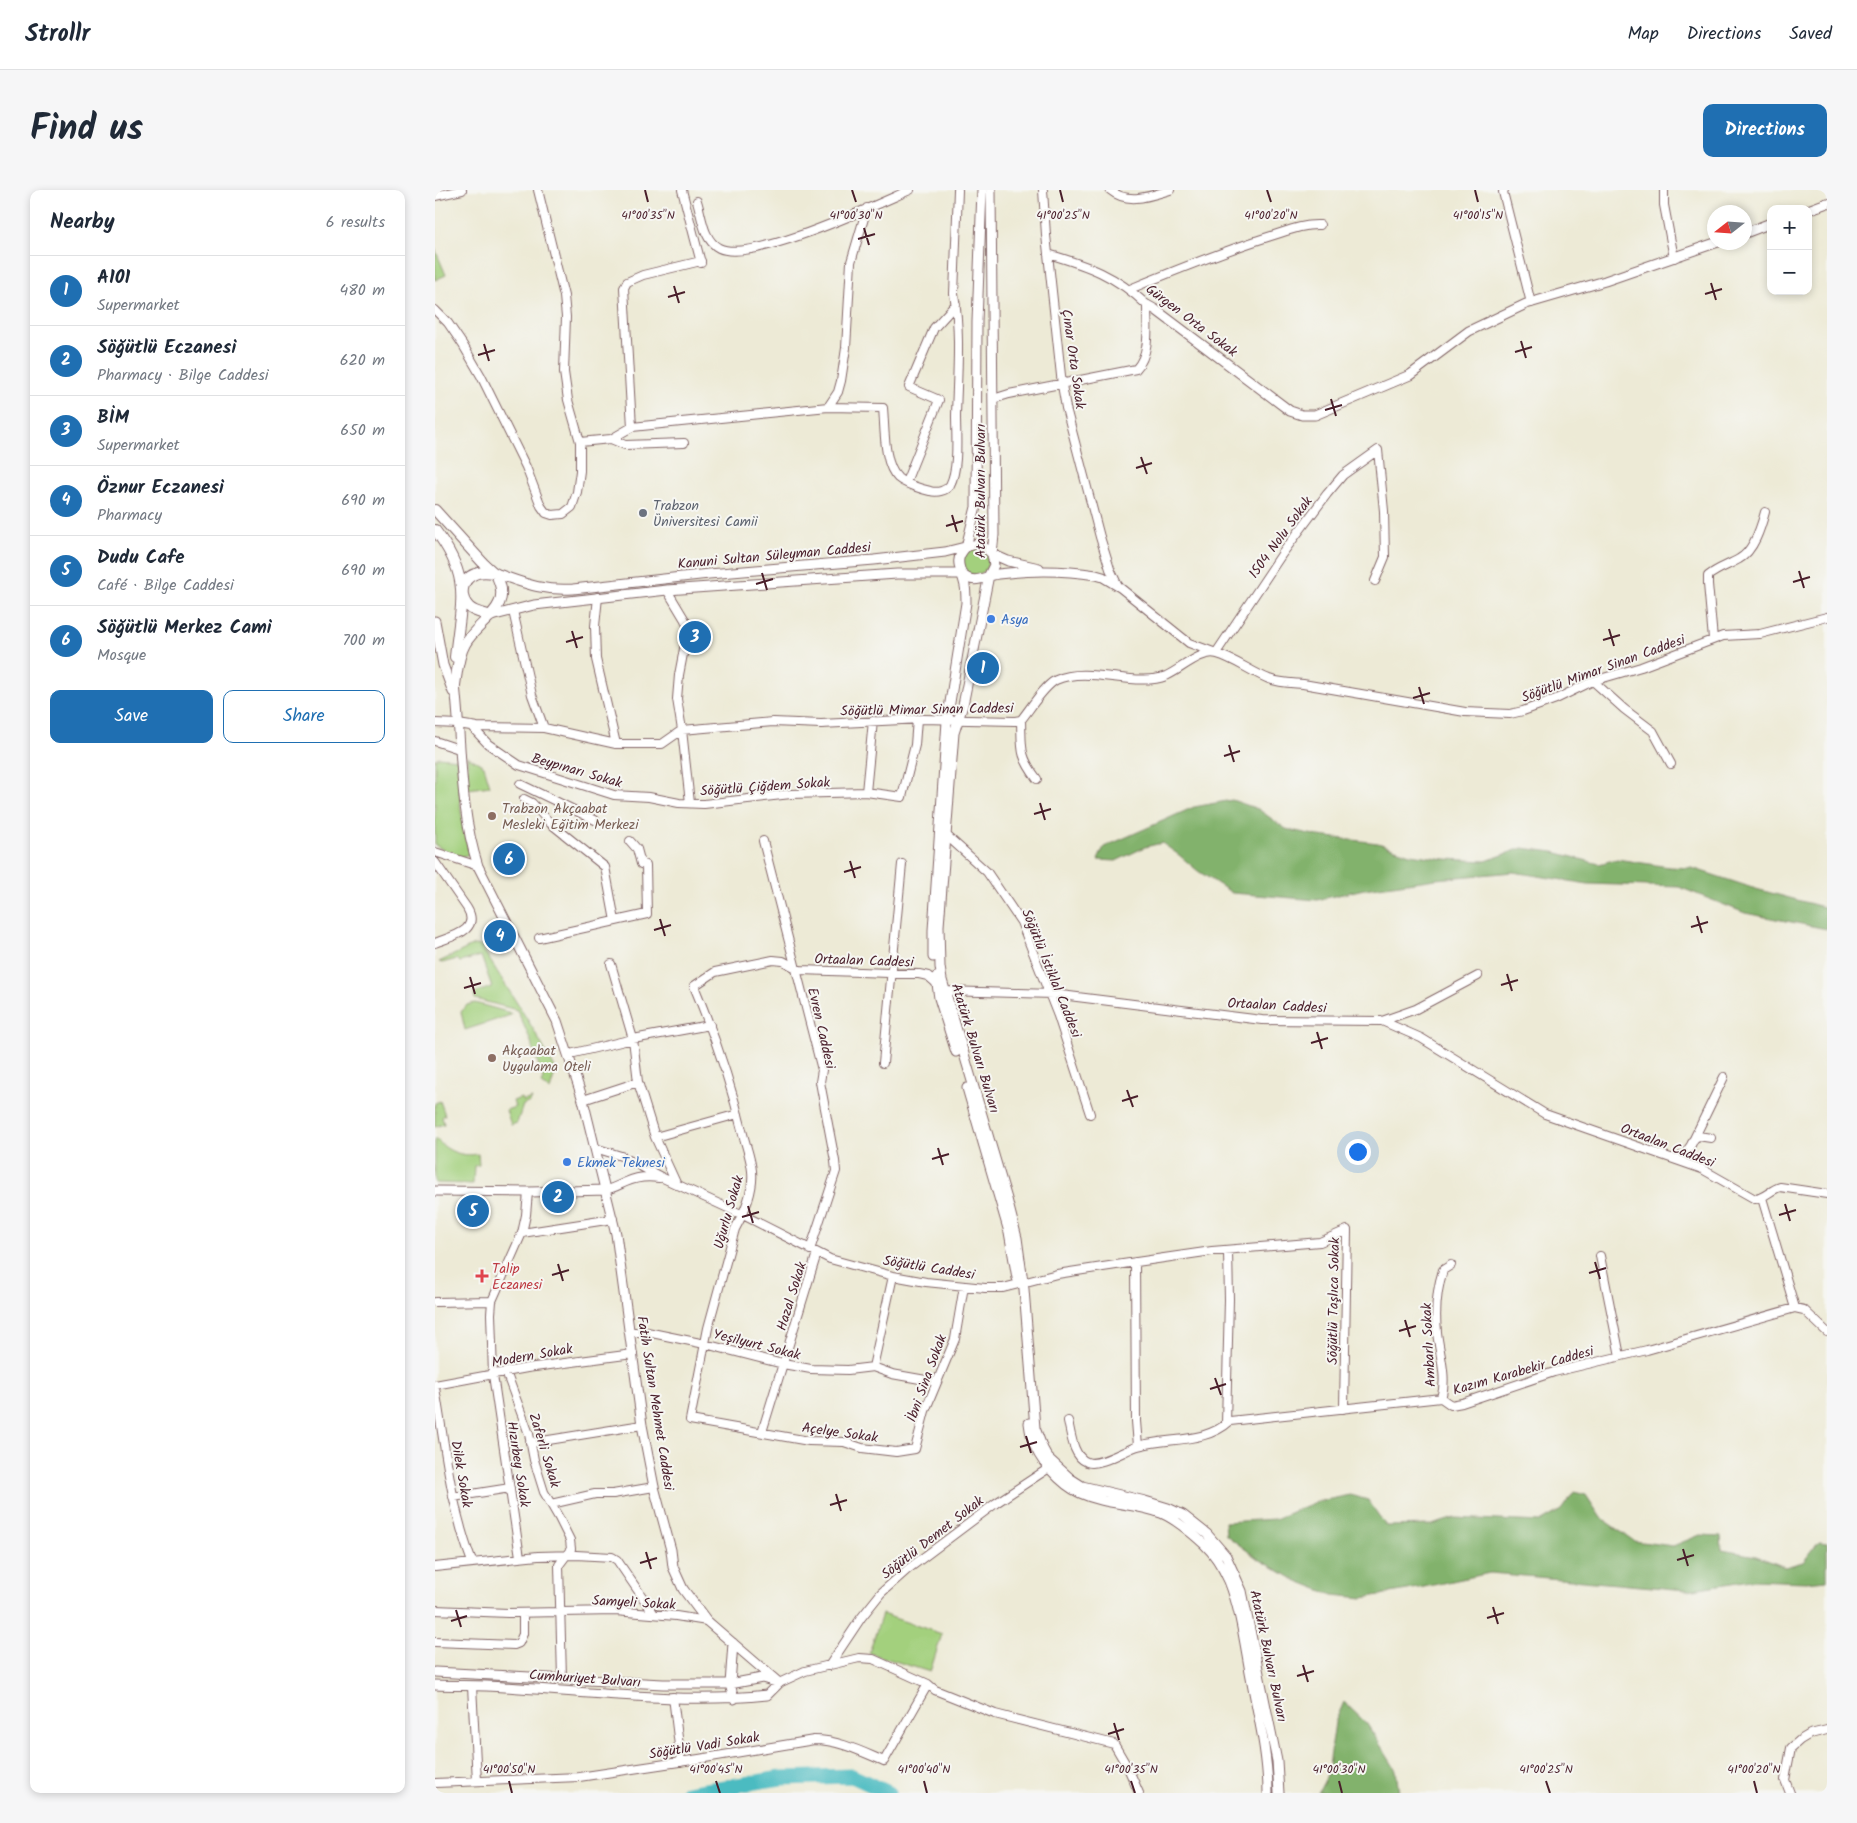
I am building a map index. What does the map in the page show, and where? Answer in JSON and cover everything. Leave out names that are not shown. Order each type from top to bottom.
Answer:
[{"type":"main road","points":[[435,510],[484,564],[495,573]]},
{"type":"main road","name":"Fatih Sultan Mehmet Caddesi","points":[[435,530],[454,557],[469,608],[491,616]]},
{"type":"main road","name":"Fatih Sultan Mehmet Caddesi","points":[[482,572],[495,573],[502,593],[491,616],[477,628],[464,645],[459,658],[455,685],[455,657],[463,585],[470,576],[482,572]]},
{"type":"street","points":[[435,196],[462,190]]},
{"type":"street","points":[[435,310],[448,323],[481,376],[526,467],[541,506],[546,513],[557,516],[563,514],[572,507],[579,481],[580,442],[568,400],[564,372],[563,352],[567,318],[564,296],[538,190]]},
{"type":"street","points":[[632,426],[624,288],[627,282],[643,274],[701,262],[683,190]]},
{"type":"street","points":[[697,201],[707,234],[713,244],[721,249],[733,250],[777,243],[910,190]]},
{"type":"street","points":[[580,442],[611,438],[632,426],[828,408],[883,408],[887,450],[890,462],[898,478],[930,491],[939,492],[949,487],[954,473],[958,351],[956,306],[959,190]]},
{"type":"street","name":"Atatürk Bulvarı Bulvarı","points":[[982,190],[977,322],[976,507],[966,547],[961,552],[958,560],[959,569],[966,588],[965,616],[947,721],[933,930],[937,983],[1009,1232],[1021,1283],[1035,1428],[1043,1450],[1048,1458],[1071,1479],[1082,1486],[1168,1508],[1199,1526],[1219,1546],[1233,1568],[1242,1591],[1277,1761],[1279,1793]]},
{"type":"street","name":"Atatürk Bulvarı Bulvarı","points":[[991,190],[994,535],[992,554],[994,565],[989,576],[959,719],[954,733],[939,926],[940,968],[945,991],[1007,1199],[1021,1257],[1029,1426],[1035,1449],[1049,1468],[1081,1494],[1150,1510],[1174,1519],[1205,1544],[1215,1557],[1229,1582],[1239,1621],[1264,1748],[1268,1793]]},
{"type":"street","name":"Çınar Orta Sokak","points":[[1043,190],[1062,385],[1066,408],[1100,537],[1110,569],[1118,586]]},
{"type":"street","points":[[1110,190],[1118,197],[1137,199],[1170,190]]},
{"type":"street","points":[[1504,190],[1531,303],[1605,282],[1707,246]]},
{"type":"street","points":[[1664,190],[1664,205],[1674,258]]},
{"type":"street","points":[[1812,209],[1827,203]]},
{"type":"street","points":[[828,408],[838,392],[841,381],[846,348],[851,262],[867,208]]},
{"type":"street","points":[[1130,290],[1184,266],[1259,240],[1306,225],[1320,225]]},
{"type":"street","points":[[1752,230],[1767,225]]},
{"type":"street","name":"Gürgen Orta Sokak","points":[[1049,254],[1095,269],[1114,278],[1147,305],[1290,411],[1302,415],[1315,415],[1410,375],[1469,331],[1531,303]]},
{"type":"street","points":[[993,399],[1009,394],[1136,369],[1145,357],[1147,305]]},
{"type":"street","points":[[906,482],[939,400],[909,387],[934,328],[956,306]]},
{"type":"street","points":[[611,438],[625,445],[684,443]]},
{"type":"street","name":"1504 Nolu Sokak","points":[[1216,653],[1282,554],[1327,494],[1343,475],[1378,450],[1384,510],[1385,558],[1375,581]]},
{"type":"street","points":[[1713,639],[1708,584],[1709,576],[1715,571],[1742,558],[1759,536],[1765,512]]},
{"type":"street","name":"Kanuni Sultan Süleyman Caddesi","points":[[495,573],[537,588],[560,590],[709,574],[874,560],[945,552],[977,544],[983,546],[992,554],[1008,561],[1051,571],[1096,575],[1118,586]]},
{"type":"street","name":"Kanuni Sultan Süleyman Caddesi","points":[[491,616],[534,605],[667,590],[888,574],[962,574],[967,578],[979,581],[989,576],[1051,571]]},
{"type":"street","points":[[1118,586],[1189,643],[1216,653]]},
{"type":"street","points":[[667,590],[685,620],[687,628],[677,689],[690,804]]},
{"type":"street","points":[[598,598],[595,626],[596,660],[616,744]]},
{"type":"street","points":[[513,610],[532,695],[544,728]]},
{"type":"street","name":"Söğütlü Mimar Sinan Caddesi","points":[[435,723],[544,728],[616,744],[663,744],[682,730],[773,722],[821,724],[917,720],[947,721],[959,719],[971,721],[1021,720],[1055,681],[1072,676],[1152,679],[1173,673],[1197,657],[1216,653],[1269,678],[1283,682],[1322,686],[1465,712],[1510,714],[1556,699],[1593,681],[1641,667],[1713,639],[1723,636],[1760,634],[1827,617]]},
{"type":"street","name":"Fatih Sultan Mehmet Caddesi","points":[[435,621],[443,665],[457,702]]},
{"type":"street","points":[[1593,681],[1618,705],[1653,731],[1671,764]]},
{"type":"street","name":"Fatih Sultan Mehmet Caddesi","points":[[455,685],[459,749],[471,846],[478,866],[557,1021],[583,1100],[606,1190],[613,1219],[642,1425],[654,1487],[671,1550],[673,1567],[683,1589],[707,1621],[779,1683]]},
{"type":"street","name":"Söğütlü Çiğdem Sokak","points":[[690,804],[719,803],[791,794],[866,792],[902,797],[915,745],[917,720]]},
{"type":"street","points":[[1021,720],[1022,754],[1026,764],[1037,779]]},
{"type":"street","points":[[866,792],[873,722]]},
{"type":"street","name":"Beypınarı Sokak","points":[[471,726],[488,744],[519,766],[614,795],[649,797],[690,804]]},
{"type":"street","points":[[435,741],[459,749]]},
{"type":"street","points":[[520,784],[595,820]]},
{"type":"street","points":[[524,799],[532,803],[550,823],[605,867],[615,921]]},
{"type":"street","name":"Söğütlü İstiklal Caddesi","points":[[946,835],[987,872],[1010,903],[1021,922],[1049,994],[1090,1114]]},
{"type":"street","points":[[539,938],[647,914],[645,865],[641,864],[637,849],[631,841]]},
{"type":"street","name":"Evren Caddesi","points":[[763,841],[822,1070],[821,1082],[835,1162],[834,1179],[813,1252]]},
{"type":"street","points":[[435,852],[478,866]]},
{"type":"street","points":[[435,862],[467,908],[472,921],[467,929],[435,943]]},
{"type":"street","points":[[883,1063],[901,864]]},
{"type":"street","name":"Ortaalan Caddesi","points":[[695,986],[715,972],[773,960],[783,961],[800,970],[919,974],[928,976],[945,991],[1049,994],[1262,1020],[1383,1021],[1421,1038],[1545,1114],[1703,1169],[1755,1199],[1762,1198]]},
{"type":"street","points":[[611,964],[633,1039],[638,1082],[655,1137],[677,1185]]},
{"type":"street","points":[[1383,1021],[1416,1010],[1478,976]]},
{"type":"street","name":"Uğurlu Sokak","points":[[690,1420],[705,1344],[735,1229],[743,1215],[750,1191],[752,1172],[738,1114],[710,1025],[695,986]]},
{"type":"street","points":[[569,1054],[633,1039],[710,1025]]},
{"type":"street","points":[[1673,1158],[1684,1155],[1724,1077]]},
{"type":"street","points":[[583,1100],[638,1082]]},
{"type":"street","points":[[655,1137],[738,1114]]},
{"type":"street","points":[[1693,1140],[1698,1136],[1711,1138]]},
{"type":"street","name":"Söğütlü Caddesi","points":[[595,1148],[621,1156],[677,1185],[743,1215],[813,1252],[835,1261],[893,1276],[926,1282],[1003,1288],[1057,1274],[1135,1262],[1283,1245]]},
{"type":"street","points":[[435,1191],[528,1192],[606,1190],[635,1178],[663,1178]]},
{"type":"street","points":[[1827,1194],[1780,1187],[1773,1189],[1762,1198],[1795,1308],[1804,1310],[1827,1332]]},
{"type":"street","points":[[435,1302],[493,1301],[522,1233],[528,1192]]},
{"type":"street","points":[[522,1233],[613,1219]]},
{"type":"street","name":"Söğütlü Taşlıca Sokak","points":[[1283,1245],[1320,1242],[1347,1230],[1344,1409]]},
{"type":"street","points":[[1226,1424],[1229,1299],[1228,1251]]},
{"type":"street","name":"Hazal Sokak","points":[[762,1432],[783,1364],[813,1252]]},
{"type":"street","points":[[1601,1256],[1620,1356]]},
{"type":"street","points":[[1135,1262],[1135,1421],[1138,1446]]},
{"type":"street","name":"Ambarlı Sokak","points":[[1441,1398],[1443,1380],[1437,1330],[1438,1285],[1443,1270],[1451,1265]]},
{"type":"street","points":[[873,1367],[893,1276]]},
{"type":"street","name":"İbni Sina Sokak","points":[[915,1449],[925,1411],[955,1339],[964,1286]]},
{"type":"street","name":"Hızırbey Sokak","points":[[493,1301],[493,1375],[520,1557]]},
{"type":"street","name":"Kazım Karabekir Caddesi","points":[[1068,1421],[1079,1456],[1085,1462],[1092,1463],[1127,1452],[1138,1446],[1196,1437],[1230,1421],[1441,1398],[1451,1405],[1462,1403],[1554,1372],[1795,1308]]},
{"type":"street","name":"Yeşilyurt Sokak","points":[[630,1332],[647,1332],[811,1369],[848,1370],[873,1367],[892,1374],[937,1382]]},
{"type":"street","name":"Modern Sokak","points":[[435,1387],[506,1372],[585,1359],[633,1354]]},
{"type":"street","name":"Zaferli Sokak","points":[[506,1372],[544,1492],[570,1540],[571,1549],[559,1565],[561,1678]]},
{"type":"street","name":"Dilek Sokak","points":[[435,1387],[453,1497],[464,1542],[472,1562]]},
{"type":"street","name":"Açelye Sokak","points":[[690,1420],[809,1441],[844,1442],[862,1448],[884,1451],[905,1452],[915,1449]]},
{"type":"street","points":[[530,1443],[642,1425]]},
{"type":"street","name":"Söğütlü Demet Sokak","points":[[829,1666],[861,1618],[881,1593],[908,1569],[995,1503],[1049,1468]]},
{"type":"street","points":[[551,1504],[595,1494],[613,1494],[654,1487]]},
{"type":"street","points":[[453,1497],[510,1488]]},
{"type":"street","points":[[435,1567],[520,1557],[603,1555],[617,1560],[654,1614]]},
{"type":"street","name":"Samyeli Sokak","points":[[435,1610],[481,1613],[615,1611],[676,1616],[707,1621]]},
{"type":"street","points":[[435,1642],[514,1645],[519,1643],[522,1638],[523,1613]]},
{"type":"street","points":[[733,1643],[731,1684],[733,1699]]},
{"type":"street","points":[[779,1683],[805,1671],[849,1659],[873,1659],[928,1684],[935,1690],[995,1714],[1114,1744],[1129,1768],[1139,1793]]},
{"type":"street","name":"Cumhuriyet Bulvarı","points":[[435,1672],[663,1684],[731,1684],[762,1678],[779,1683],[767,1695],[733,1699],[435,1685]]},
{"type":"street","name":"Söğütlü Vadi Sokak","points":[[435,1783],[570,1778],[819,1740],[840,1744],[884,1761],[928,1684]]},
{"type":"street","points":[[472,1686],[477,1781]]},
{"type":"street","points":[[673,1697],[681,1762]]},
{"type":"street","points":[[1790,1793],[1785,1780],[1791,1748],[1799,1740],[1810,1734],[1827,1730]]},
{"type":"green space","points":[[435,249],[446,275],[435,280]]},
{"type":"green space","points":[[975,549],[984,553],[988,562],[984,571],[975,575],[966,571],[962,562],[966,553]]},
{"type":"green space","points":[[467,756],[484,766],[490,786],[468,789]]},
{"type":"green space","points":[[439,757],[457,759],[461,811],[469,854],[458,858],[435,845],[435,759]]},
{"type":"green space","points":[[1232,800],[1258,809],[1286,829],[1319,836],[1378,843],[1410,854],[1445,859],[1486,861],[1522,848],[1554,852],[1599,864],[1617,859],[1669,867],[1692,868],[1756,889],[1827,908],[1827,929],[1745,913],[1679,887],[1588,884],[1513,872],[1436,879],[1364,889],[1317,900],[1232,893],[1198,871],[1162,843],[1145,847],[1116,861],[1098,860],[1104,847],[1194,807]]},
{"type":"green space","points":[[474,945],[481,946],[532,1027],[556,1070],[550,1090],[541,1084],[543,1078],[530,1039],[517,1010],[475,999],[474,993],[492,987],[481,956],[460,962],[457,959],[439,962]]},
{"type":"green space","points":[[475,1003],[511,1013],[511,1015],[465,1030],[461,1012],[467,1005]]},
{"type":"green space","points":[[521,1098],[523,1101],[532,1098],[530,1102],[523,1105],[517,1123],[511,1125],[506,1110],[515,1107],[513,1101]]},
{"type":"green space","points":[[440,1101],[445,1115],[442,1117],[444,1124],[435,1127],[435,1103]]},
{"type":"green space","points":[[435,1138],[454,1152],[465,1155],[478,1154],[479,1165],[474,1166],[473,1184],[435,1183]]},
{"type":"green space","points":[[1574,1492],[1586,1495],[1601,1518],[1634,1541],[1673,1546],[1700,1535],[1721,1536],[1722,1550],[1756,1556],[1785,1567],[1803,1562],[1819,1542],[1827,1543],[1827,1580],[1806,1582],[1751,1580],[1687,1590],[1490,1573],[1363,1598],[1333,1595],[1295,1580],[1257,1558],[1226,1535],[1225,1522],[1275,1519],[1316,1502],[1350,1495],[1368,1500],[1386,1526],[1432,1525],[1455,1518],[1540,1522],[1561,1510]]},
{"type":"green space","points":[[882,1614],[942,1634],[930,1672],[869,1653]]},
{"type":"green space","points":[[1344,1702],[1367,1724],[1396,1770],[1399,1793],[1318,1793],[1328,1774],[1335,1722]]},
{"type":"waterway","points":[[687,1793],[781,1778],[852,1776],[889,1793]]},
{"type":"place","name":"Trabzon Üniversitesi Camii","points":[[643,513]]},
{"type":"place","name":"Asya","points":[[991,619]]},
{"type":"place","name":"BİM","points":[[695,637]]},
{"type":"place","name":"A101","points":[[983,668]]},
{"type":"place","name":"Trabzon Akçaabat Mesleki Eğitim Merkezi","points":[[492,816]]},
{"type":"place","name":"Söğütlü Merkez Cami","points":[[509,859]]},
{"type":"place","name":"Öznur Eczanesi","points":[[500,936]]},
{"type":"place","name":"Akçaabat Uygulama Oteli","points":[[492,1058]]},
{"type":"place","name":"Ekmek Teknesi","points":[[567,1162]]},
{"type":"place","name":"Söğütlü Eczanesi","points":[[558,1197]]},
{"type":"place","name":"Dudu Cafe","points":[[473,1211]]},
{"type":"place","name":"Talip Eczanesi","points":[[482,1276]]}]
